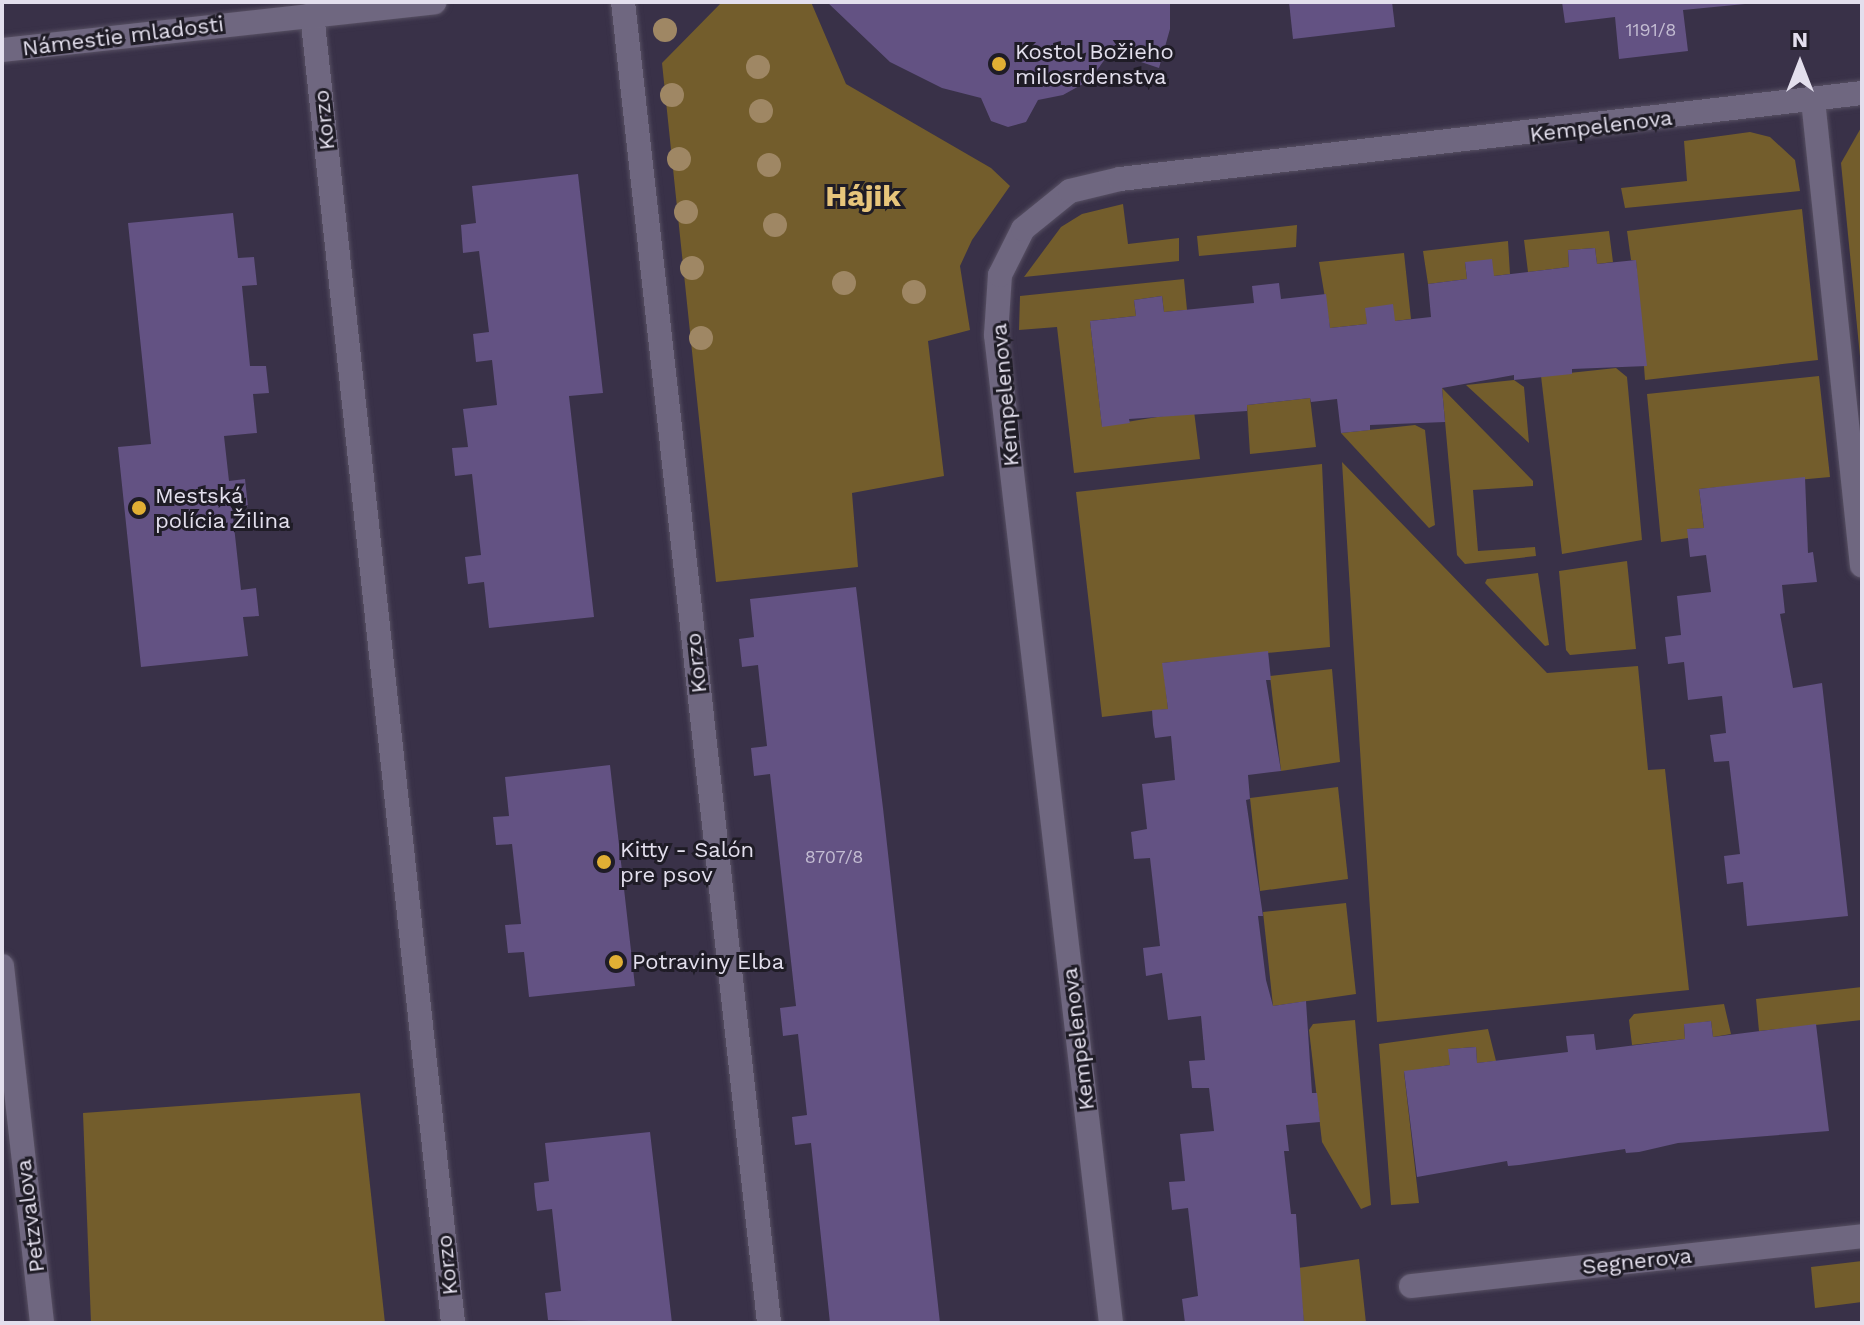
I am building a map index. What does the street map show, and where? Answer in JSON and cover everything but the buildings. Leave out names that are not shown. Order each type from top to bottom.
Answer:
[{"type":"street","name":"Námestie mladosti","points":[[2,50],[434,2]]},
{"type":"street","name":"Korzo","points":[[623,2],[769,1323]]},
{"type":"street","name":"Korzo","points":[[312,14],[453,1323]]},
{"type":"street","name":"Kempelenova","points":[[1111,1323],[996,335],[1000,275],[1023,229],[1070,191],[1120,179],[1862,93]]},
{"type":"street","points":[[1813,100],[1862,565]]},
{"type":"street","name":"Petzvalova","points":[[2,966],[42,1323]]},
{"type":"street","name":"Segnerova","points":[[1411,1286],[1862,1236]]},
{"type":"shaded area","points":[[722,2],[811,2],[846,84],[991,168],[1010,186],[972,240],[960,266],[970,330],[928,341],[944,476],[852,493],[858,567],[716,582],[662,63]]},
{"type":"shaded area","points":[[1862,126],[1862,377],[1841,163]]},
{"type":"shaded area","points":[[1750,132],[1770,137],[1795,160],[1800,191],[1625,208],[1621,188],[1687,181],[1684,141]]},
{"type":"shaded area","points":[[1123,204],[1128,244],[1179,238],[1179,261],[1024,277],[1061,227],[1082,214]]},
{"type":"shaded area","points":[[1802,209],[1818,360],[1645,380],[1636,261],[1631,260],[1627,231]]},
{"type":"shaded area","points":[[1297,225],[1296,247],[1199,256],[1197,236]]},
{"type":"shaded area","points":[[1609,231],[1613,262],[1597,264],[1595,248],[1568,250],[1569,267],[1528,272],[1524,240]]},
{"type":"shaded area","points":[[1508,241],[1510,274],[1494,276],[1465,262],[1467,279],[1428,284],[1423,251]]},
{"type":"shaded area","points":[[1404,253],[1411,319],[1395,321],[1366,308],[1367,324],[1330,328],[1319,262]]},
{"type":"shaded area","points":[[1184,279],[1187,310],[1164,312],[1162,296],[1134,300],[1136,316],[1090,321],[1102,426],[1194,411],[1200,459],[1074,473],[1057,327],[1019,330],[1020,296]]},
{"type":"shaded area","points":[[1616,368],[1627,377],[1642,540],[1562,554],[1541,376]]},
{"type":"shaded area","points":[[1819,376],[1830,477],[1699,489],[1704,528],[1688,529],[1688,538],[1661,542],[1647,394]]},
{"type":"shaded area","points":[[1514,380],[1524,387],[1529,443],[1466,385]]},
{"type":"shaded area","points":[[1442,388],[1533,481],[1533,486],[1473,490],[1478,551],[1535,547],[1536,556],[1465,564],[1457,555]]},
{"type":"shaded area","points":[[1310,398],[1316,447],[1250,454],[1247,405]]},
{"type":"shaded area","points":[[1415,425],[1425,430],[1435,525],[1429,528],[1341,433]]},
{"type":"shaded area","points":[[1342,462],[1547,673],[1638,666],[1648,770],[1665,769],[1689,990],[1377,1022]]},
{"type":"shaded area","points":[[1322,464],[1330,647],[1163,663],[1168,709],[1102,717],[1076,492]]},
{"type":"shaded area","points":[[1627,561],[1636,649],[1570,655],[1566,650],[1559,571]]},
{"type":"shaded area","points":[[1538,573],[1549,645],[1545,646],[1485,583],[1487,579]]},
{"type":"shaded area","points":[[1332,669],[1340,762],[1281,771],[1270,676]]},
{"type":"shaded area","points":[[1338,787],[1348,879],[1260,891],[1250,798]]},
{"type":"shaded area","points":[[1346,903],[1356,994],[1273,1006],[1263,912]]},
{"type":"shaded area","points":[[1862,987],[1862,1020],[1759,1031],[1756,999]]},
{"type":"shaded area","points":[[1724,1004],[1731,1034],[1713,1037],[1711,1021],[1684,1025],[1685,1039],[1632,1045],[1629,1020],[1634,1014]]},
{"type":"shaded area","points":[[1355,1020],[1371,1205],[1361,1209],[1322,1142],[1309,1030],[1313,1024]]},
{"type":"shaded area","points":[[1488,1029],[1496,1061],[1477,1063],[1476,1047],[1449,1049],[1450,1065],[1404,1072],[1419,1203],[1391,1205],[1379,1044]]},
{"type":"shaded area","points":[[360,1093],[385,1323],[91,1323],[83,1113]]},
{"type":"shaded area","points":[[1359,1259],[1366,1323],[1304,1323],[1298,1268]]},
{"type":"shaded area","points":[[1862,1261],[1862,1302],[1815,1308],[1811,1267]]},
{"type":"place","name":"Kostol Božieho milosrdenstva","points":[[999,64]]},
{"type":"place","name":"Mestská polícia Žilina","points":[[139,508]]},
{"type":"place","name":"Kitty - Salón pre psov","points":[[604,862]]},
{"type":"place","name":"Potraviny Elba","points":[[616,962]]},
{"type":"district","name":"Hájik","points":[[863,196]]}]
